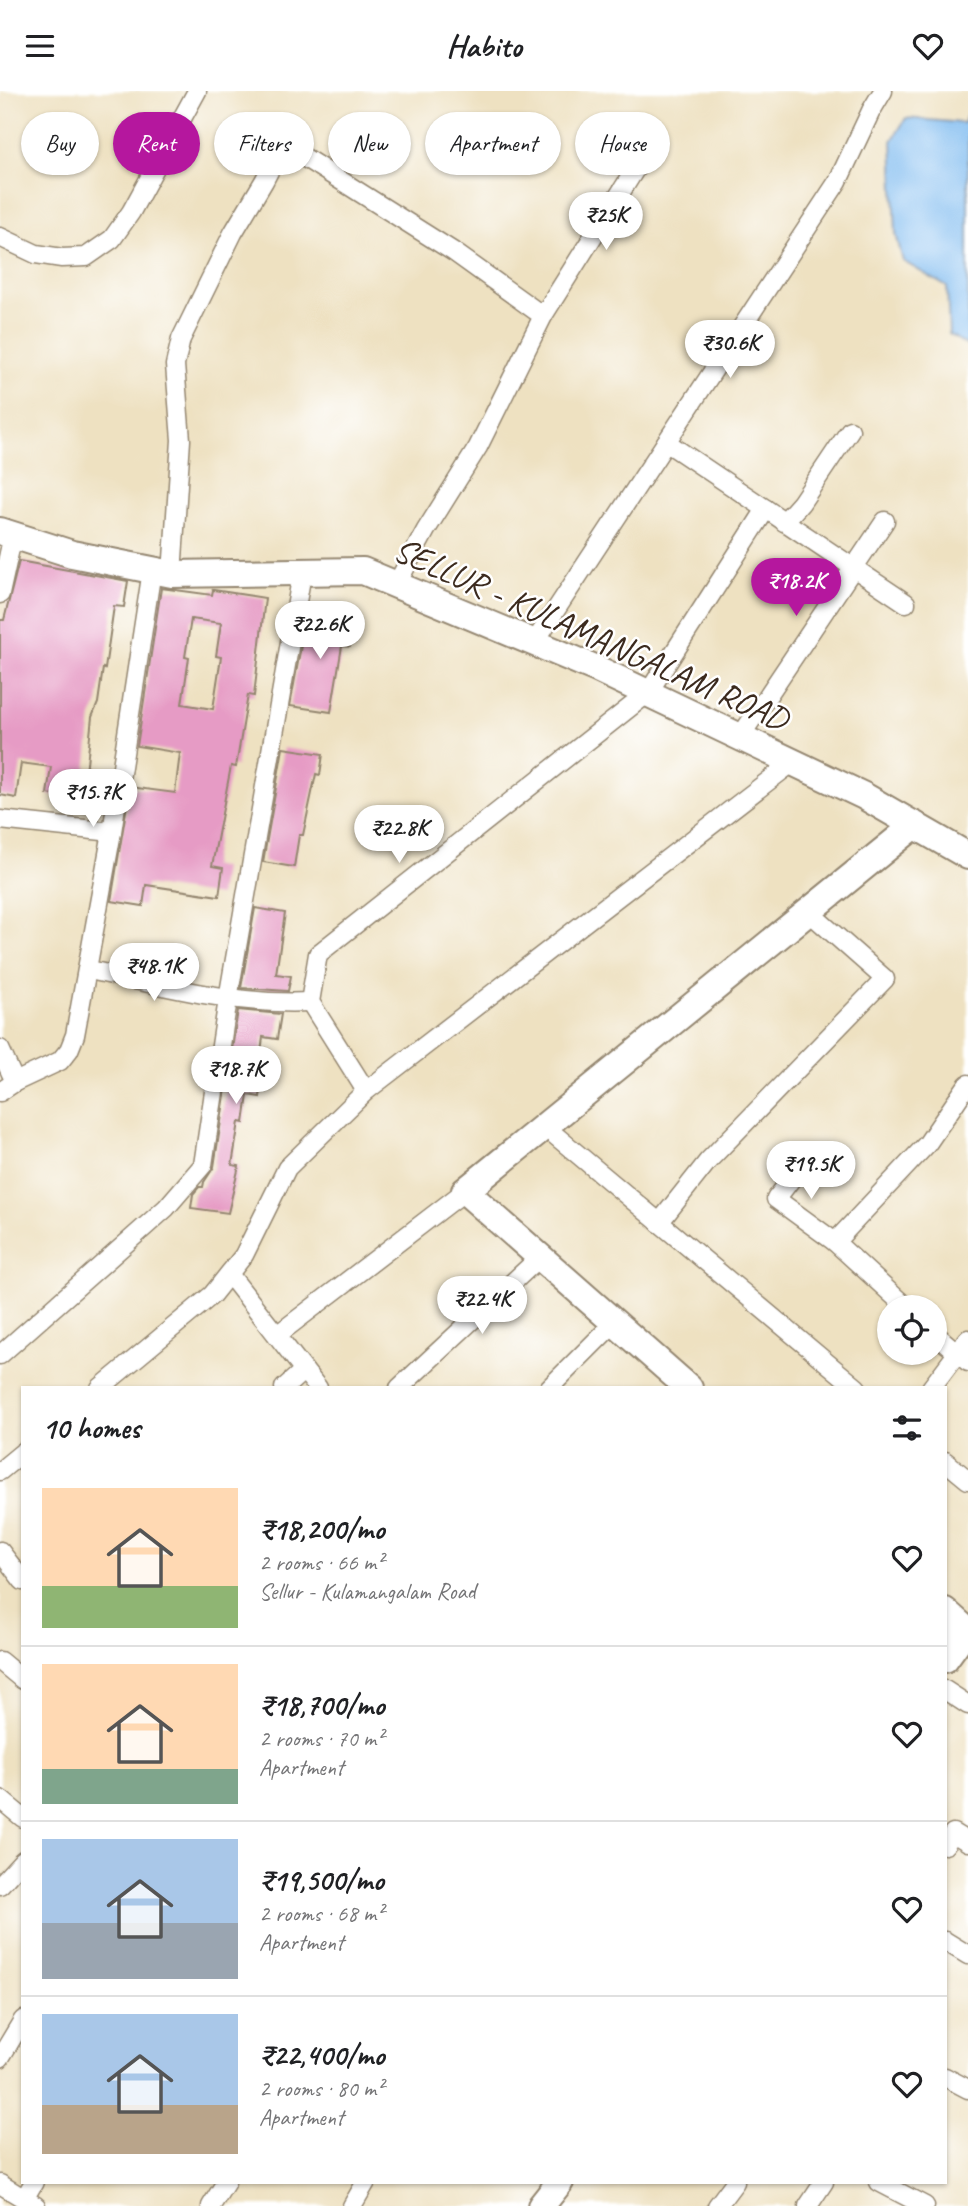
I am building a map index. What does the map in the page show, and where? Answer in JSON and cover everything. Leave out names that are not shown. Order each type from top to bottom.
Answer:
[{"type":"main road","name":"SELLUR - KULAMANGALAM ROAD","points":[[7,533],[72,554],[162,572],[363,571],[648,693],[864,796],[968,856]]},
{"type":"main road","points":[[687,1386],[465,1191],[915,825]]},
{"type":"main road","points":[[947,1613],[967,1630],[947,1656]]},
{"type":"main road","points":[[541,2206],[558,2184]]},
{"type":"street","points":[[2,243],[36,254],[62,258],[86,257],[112,239],[131,212],[197,91]]},
{"type":"street","points":[[534,643],[838,181],[883,91]]},
{"type":"street","points":[[0,1049],[7,1087],[60,1061],[69,1051],[75,1035],[162,572],[181,440],[176,365],[181,339],[233,233],[283,144],[454,252],[543,316]]},
{"type":"street","points":[[396,585],[426,530],[478,447],[543,316],[631,175]]},
{"type":"street","points":[[785,522],[801,503],[850,430]]},
{"type":"street","points":[[666,442],[906,603]]},
{"type":"street","points":[[366,1091],[310,1002],[318,954],[648,693],[766,509]]},
{"type":"street","points":[[740,737],[885,521]]},
{"type":"street","points":[[0,594],[7,533]]},
{"type":"street","points":[[0,1355],[166,1208],[202,1165],[302,573]]},
{"type":"street","points":[[102,1386],[212,1295],[244,1255],[287,1168],[366,1091],[793,762]]},
{"type":"street","points":[[0,820],[112,832]]},
{"type":"street","points":[[659,1223],[708,1161],[885,979],[808,912]]},
{"type":"street","points":[[89,970],[228,999],[281,1004],[310,1002]]},
{"type":"street","points":[[835,1242],[927,1144],[968,1084]]},
{"type":"street","points":[[544,1126],[854,1386]]},
{"type":"street","points":[[809,1156],[776,1199],[835,1242],[893,1295]]},
{"type":"street","points":[[277,1335],[465,1191]]},
{"type":"street","points":[[401,1386],[540,1257]]},
{"type":"street","points":[[229,1274],[316,1386]]},
{"type":"street","points":[[550,1386],[615,1322]]},
{"type":"street","points":[[933,1386],[962,1358],[968,1339]]},
{"type":"street","points":[[947,1345],[962,1358]]},
{"type":"street","points":[[286,1386],[304,1370]]},
{"type":"street","points":[[0,1471],[21,1455]]},
{"type":"street","points":[[947,1463],[968,1480]]},
{"type":"street","points":[[0,1551],[21,1578]]},
{"type":"street","points":[[0,1661],[21,1678]]},
{"type":"street","points":[[947,1691],[968,1705]]},
{"type":"street","points":[[0,1799],[21,1816]]},
{"type":"street","points":[[947,1842],[953,1833],[968,1842]]},
{"type":"street","points":[[0,1885],[21,1862]]},
{"type":"street","points":[[947,1942],[968,1955]]},
{"type":"street","points":[[0,2058],[21,2023]]},
{"type":"street","points":[[947,2078],[968,2089]]},
{"type":"street","points":[[0,2184],[30,2202],[34,2184]]},
{"type":"street","points":[[211,2206],[225,2184]]},
{"type":"street","points":[[352,2206],[365,2184]]},
{"type":"street","points":[[717,2206],[734,2184]]},
{"type":"street","points":[[808,2206],[823,2184]]},
{"type":"street","points":[[882,2184],[921,2205]]},
{"type":"water","points":[[968,115],[968,346],[949,334],[947,287],[903,261],[896,234],[892,141],[906,118],[963,123]]},
{"type":"building","points":[[19,561],[128,581],[124,607],[114,606],[105,669],[103,668],[98,703],[92,717],[86,773],[83,772],[80,799],[47,794],[51,767],[21,763],[16,798],[0,795],[0,620],[4,620]]},
{"type":"building","points":[[161,588],[212,595],[213,590],[265,598],[254,696],[248,695],[236,767],[231,766],[212,866],[223,868],[219,896],[146,885],[143,906],[111,901],[130,787],[175,793],[180,753],[137,746]],"holes":[[[191,619],[221,623],[216,656],[221,657],[213,709],[182,704],[189,658],[185,657]]]},
{"type":"building","points":[[307,613],[354,620],[350,647],[342,646],[331,712],[290,706]]},
{"type":"building","points":[[283,748],[323,754],[320,775],[316,774],[303,835],[299,835],[294,867],[263,862]]},
{"type":"building","points":[[255,908],[285,913],[276,974],[291,976],[288,991],[241,988]]},
{"type":"building","points":[[238,1010],[281,1014],[277,1039],[263,1037],[258,1076],[263,1076],[260,1097],[248,1095],[244,1123],[239,1122],[232,1165],[239,1166],[228,1213],[191,1208],[193,1194],[199,1187],[203,1187],[214,1167]]}]
